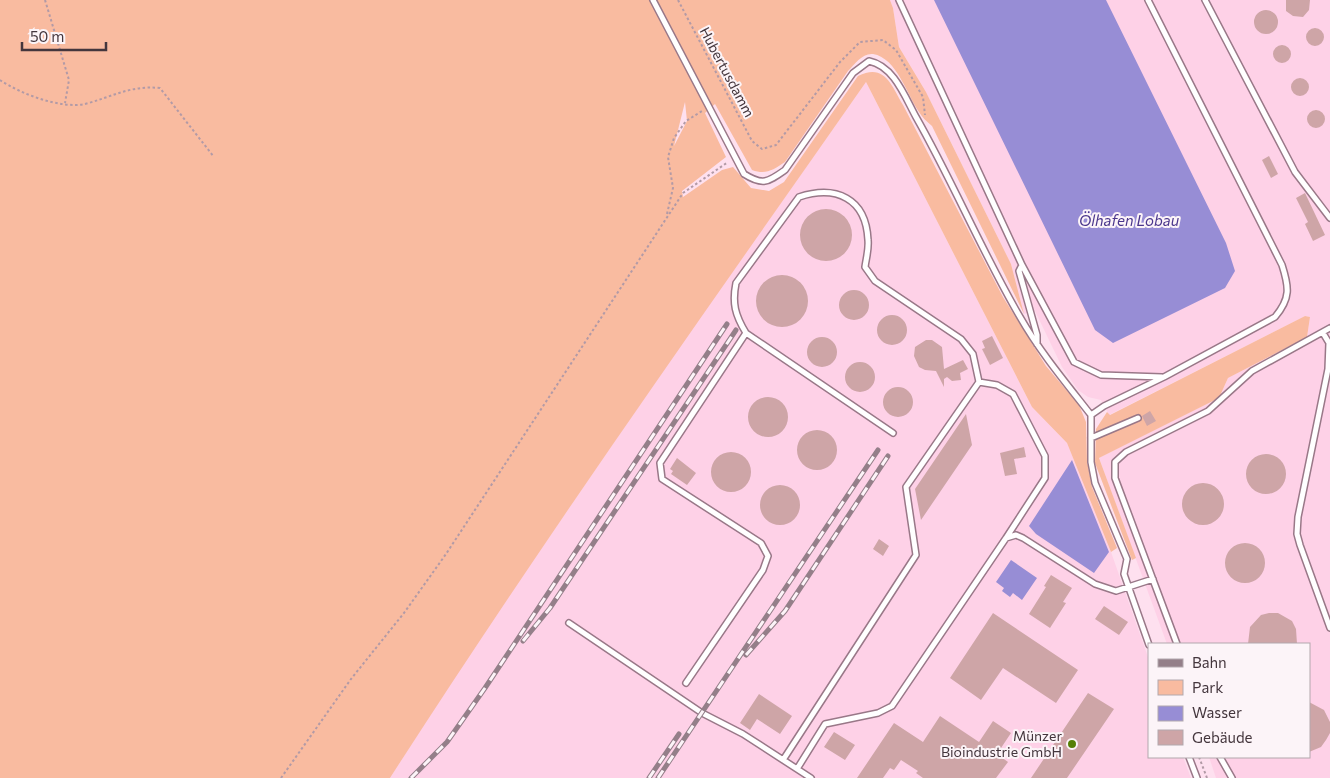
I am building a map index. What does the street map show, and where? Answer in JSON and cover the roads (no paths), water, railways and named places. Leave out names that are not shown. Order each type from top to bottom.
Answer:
[{"type":"lane","points":[[653,0],[744,174],[757,181],[769,181],[785,170],[852,73],[870,61],[880,63],[893,76],[921,125],[1012,303],[1038,344],[1091,415],[1091,462],[1095,483],[1127,559],[1124,574],[1148,643]]},
{"type":"lane","points":[[899,0],[1022,265],[1074,362],[1101,375],[1164,377]]},
{"type":"lane","points":[[1091,415],[1104,406],[1164,377],[1275,317],[1285,305],[1288,284],[1282,264],[1148,0]]},
{"type":"lane","points":[[1205,0],[1295,172],[1330,218]]},
{"type":"lane","points":[[783,760],[916,555],[906,486],[979,382],[973,354],[961,339],[875,281],[866,267],[868,240],[858,207],[846,197],[830,191],[799,197],[736,283],[733,300],[737,318],[746,333],[893,433]]},
{"type":"lane","points":[[1022,265],[1019,271],[1038,344]]},
{"type":"lane","points":[[1177,643],[1115,478],[1115,462],[1126,452],[1208,411],[1252,371],[1330,328]]},
{"type":"lane","points":[[1322,332],[1328,343],[1328,368],[1298,517],[1297,534],[1330,628]]},
{"type":"lane","points":[[686,683],[763,570],[768,556],[761,543],[662,479],[660,463],[746,333]]},
{"type":"lane","points":[[797,769],[825,724],[878,713],[892,706],[1045,478],[1045,456],[1013,394],[997,385],[979,382]]},
{"type":"lane","points":[[1091,438],[1138,418]]},
{"type":"lane","points":[[1006,538],[1016,535],[1023,538],[1095,584],[1116,591],[1152,579]]},
{"type":"lane","points":[[569,623],[702,713],[743,734],[811,778]]},
{"type":"lane","points":[[1189,758],[1197,778]]},
{"type":"lane","points":[[1221,758],[1232,778]]},
{"type":"water","name":"Ölhafen Lobau","points":[[934,0],[1106,0],[1226,243],[1235,271],[1225,288],[1113,343],[1095,330]]},
{"type":"water","points":[[1072,460],[1109,552],[1094,573],[1036,534],[1029,526]]},
{"type":"water","points":[[1011,560],[1037,578],[1022,600],[1013,593],[1010,597],[1002,591],[1004,588],[996,582]]},
{"type":"railway","points":[[411,778],[447,742],[485,688],[727,324]]},
{"type":"railway","points":[[523,641],[550,608],[736,330]]},
{"type":"railway","points":[[658,778],[878,450]]},
{"type":"railway","points":[[746,655],[785,611],[888,456]]},
{"type":"railway","points":[[649,778],[679,734]]},
{"type":"place","name":"Münzer Bioindustrie GmbH","points":[[1072,744]]}]
